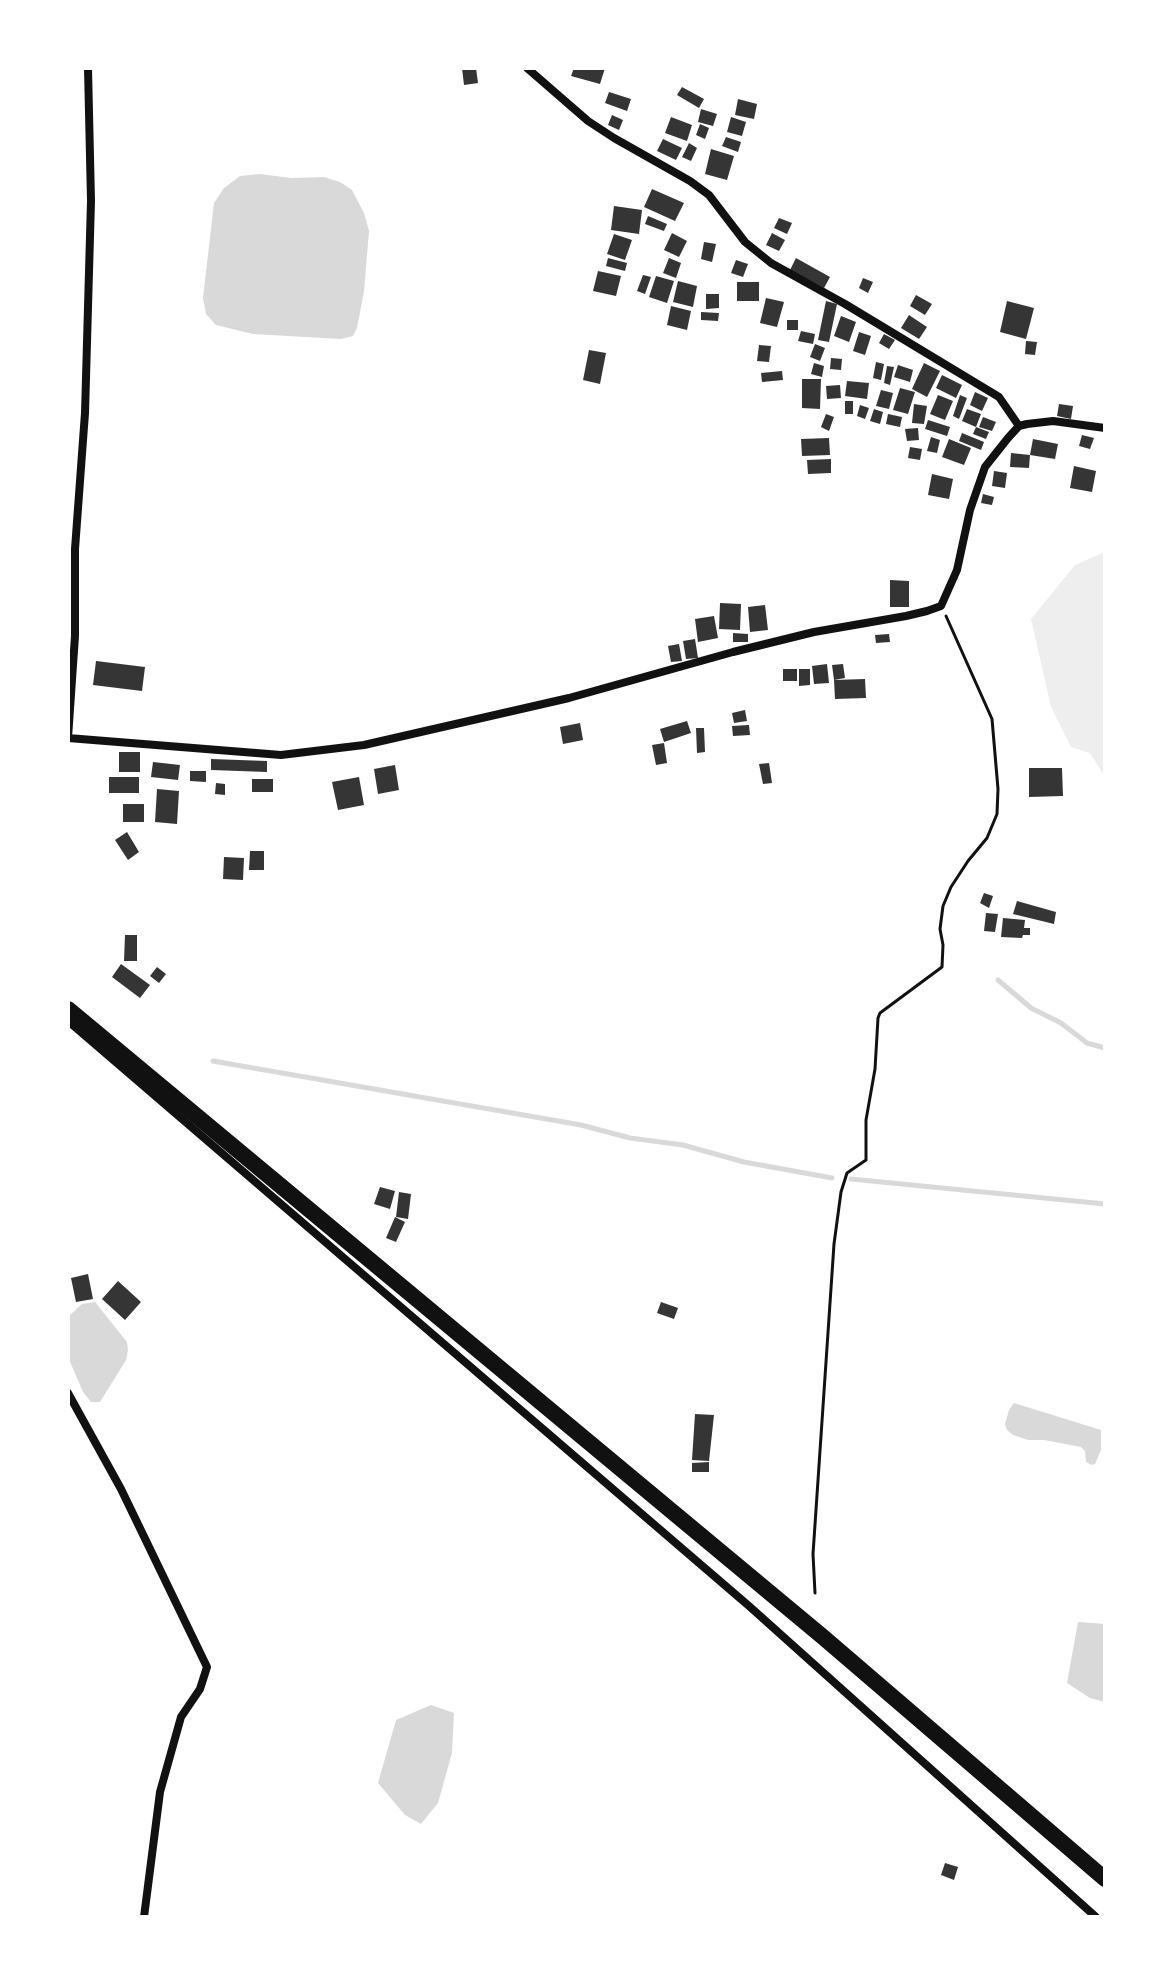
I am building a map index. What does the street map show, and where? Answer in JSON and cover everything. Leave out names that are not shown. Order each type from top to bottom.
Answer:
[{"type":"highway","points":[[68,1009],[823,1637],[1105,1879]]},
{"type":"street","points":[[88,68],[91,201],[85,413],[75,549],[75,636],[68,738],[281,755],[364,745],[569,698],[733,652],[941,606],[957,570],[970,510],[985,467],[1019,426],[1053,421],[1105,428]]},
{"type":"street","points":[[527,68],[588,121],[709,195],[745,242],[771,263],[999,397],[1019,426]]},
{"type":"street","points":[[68,1021],[749,1606],[1096,1917]]},
{"type":"street","points":[[68,1393],[121,1489],[207,1667],[200,1689],[181,1717],[160,1792],[144,1917]]},
{"type":"path","points":[[815,1593],[813,1554],[834,1244],[841,1192],[847,1173],[866,1160],[866,1120],[878,1018],[880,1013],[942,967],[940,929],[943,906],[959,874],[987,838],[997,814],[992,719],[941,606]]},
{"type":"shaded area","points":[[260,174],[291,178],[324,177],[352,190],[369,231],[364,291],[353,336],[341,339],[253,334],[216,325],[206,314],[203,298],[214,203],[224,188],[240,176]]},
{"type":"shaded area","points":[[1105,552],[1105,777],[1090,753],[1071,747],[1051,707],[1031,619],[1075,565]]},
{"type":"shaded area","points":[[95,1302],[127,1342],[128,1350],[126,1360],[100,1402],[91,1402],[83,1392],[68,1357],[68,1317],[82,1304]]},
{"type":"shaded area","points":[[1014,1403],[1101,1430],[1101,1450],[1095,1464],[1086,1462],[1085,1451],[1081,1447],[1013,1435],[1005,1424]]},
{"type":"shaded area","points":[[1078,1622],[1105,1624],[1105,1702],[1090,1698],[1067,1683]]},
{"type":"shaded area","points":[[431,1705],[454,1713],[452,1753],[438,1803],[421,1824],[405,1815],[378,1783],[396,1720]]},
{"type":"building","points":[[462,68],[476,68],[478,83],[464,85]]},
{"type":"building","points":[[574,68],[605,68],[600,84],[571,76]]},
{"type":"building","points":[[682,87],[704,99],[699,108],[677,95]]},
{"type":"building","points":[[609,92],[631,99],[627,111],[605,103]]},
{"type":"building","points":[[738,99],[757,104],[754,119],[735,115]]},
{"type":"building","points":[[701,109],[717,114],[713,126],[698,122]]},
{"type":"building","points":[[612,115],[623,120],[619,130],[608,125]]},
{"type":"building","points":[[671,117],[692,125],[687,141],[665,133]]},
{"type":"building","points":[[731,117],[746,122],[742,136],[727,132]]},
{"type":"building","points":[[700,124],[709,128],[705,139],[696,135]]},
{"type":"building","points":[[726,137],[741,142],[738,152],[722,146]]},
{"type":"building","points":[[663,139],[682,148],[676,160],[657,151]]},
{"type":"building","points":[[689,143],[697,148],[691,161],[682,157]]},
{"type":"building","points":[[711,149],[734,156],[727,180],[705,174]]},
{"type":"building","points":[[652,189],[684,203],[675,221],[644,207]]},
{"type":"building","points":[[614,206],[642,210],[639,234],[611,230]]},
{"type":"building","points":[[648,216],[667,224],[664,231],[645,224]]},
{"type":"building","points":[[779,218],[792,223],[787,234],[774,228]]},
{"type":"building","points":[[672,233],[687,241],[679,257],[664,250]]},
{"type":"building","points":[[772,233],[785,240],[779,251],[766,245]]},
{"type":"building","points":[[614,234],[632,240],[625,260],[607,254]]},
{"type":"building","points":[[704,242],[716,244],[712,262],[701,259]]},
{"type":"building","points":[[608,258],[627,263],[625,271],[606,266]]},
{"type":"building","points":[[669,258],[681,263],[676,278],[663,273]]},
{"type":"building","points":[[796,258],[830,277],[824,288],[790,270]]},
{"type":"building","points":[[736,260],[748,264],[743,277],[731,273]]},
{"type":"building","points":[[598,271],[621,276],[616,296],[593,291]]},
{"type":"building","points":[[643,275],[651,277],[645,294],[637,291]]},
{"type":"building","points":[[656,276],[674,281],[667,303],[649,297]]},
{"type":"building","points":[[863,278],[873,282],[868,293],[859,288]]},
{"type":"building","points":[[678,281],[697,286],[693,307],[673,302]]},
{"type":"building","points":[[737,282],[759,282],[759,301],[737,301]]},
{"type":"building","points":[[706,294],[719,294],[719,308],[706,309]]},
{"type":"building","points":[[916,295],[932,304],[925,315],[910,306]]},
{"type":"building","points":[[766,298],[784,302],[777,327],[760,323]]},
{"type":"building","points":[[826,301],[837,304],[829,342],[818,340]]},
{"type":"building","points":[[1007,301],[1034,308],[1026,339],[1000,332]]},
{"type":"building","points":[[671,306],[691,311],[687,330],[667,325]]},
{"type":"building","points":[[701,312],[719,313],[718,321],[701,320]]},
{"type":"building","points":[[909,315],[927,327],[919,339],[901,328]]},
{"type":"building","points":[[841,316],[856,322],[849,342],[834,336]]},
{"type":"building","points":[[787,320],[798,320],[798,330],[787,330]]},
{"type":"building","points":[[801,331],[815,334],[813,344],[798,341]]},
{"type":"building","points":[[859,332],[871,336],[865,355],[853,351]]},
{"type":"building","points":[[884,334],[895,340],[889,349],[879,343]]},
{"type":"building","points":[[1026,341],[1037,342],[1035,355],[1025,354]]},
{"type":"building","points":[[815,344],[825,348],[820,361],[810,357]]},
{"type":"building","points":[[759,345],[771,346],[769,362],[757,361]]},
{"type":"building","points":[[589,350],[606,353],[600,384],[583,380]]},
{"type":"building","points":[[831,358],[842,359],[841,370],[830,369]]},
{"type":"building","points":[[876,362],[884,364],[881,380],[873,378]]},
{"type":"building","points":[[814,363],[824,366],[822,377],[811,374]]},
{"type":"building","points":[[924,363],[940,371],[927,397],[912,389]]},
{"type":"building","points":[[898,365],[913,370],[910,382],[894,377]]},
{"type":"building","points":[[887,366],[894,367],[890,385],[884,383]]},
{"type":"building","points":[[782,371],[783,380],[762,382],[761,373]]},
{"type":"building","points":[[942,375],[962,385],[956,398],[936,388]]},
{"type":"building","points":[[802,379],[821,379],[820,409],[802,408]]},
{"type":"building","points":[[847,381],[869,383],[867,399],[845,396]]},
{"type":"building","points":[[840,385],[841,398],[827,399],[826,386]]},
{"type":"building","points":[[900,388],[915,392],[908,414],[893,410]]},
{"type":"building","points":[[881,390],[893,393],[889,409],[876,406]]},
{"type":"building","points":[[975,392],[988,398],[982,411],[970,405]]},
{"type":"building","points":[[938,395],[953,401],[945,420],[930,414]]},
{"type":"building","points":[[960,395],[967,398],[959,419],[953,416]]},
{"type":"building","points":[[845,401],[853,401],[853,414],[845,414]]},
{"type":"building","points":[[914,404],[927,406],[924,424],[912,423]]},
{"type":"building","points":[[1059,404],[1073,406],[1071,419],[1057,416]]},
{"type":"building","points":[[860,405],[869,408],[865,419],[857,416]]},
{"type":"building","points":[[874,409],[883,412],[880,424],[870,421]]},
{"type":"building","points":[[967,409],[981,414],[976,427],[962,421]]},
{"type":"building","points":[[826,414],[834,417],[829,431],[821,427]]},
{"type":"building","points":[[888,414],[902,417],[900,427],[886,424]]},
{"type":"building","points":[[983,417],[996,422],[992,431],[979,427]]},
{"type":"building","points":[[928,420],[950,427],[947,436],[925,429]]},
{"type":"building","points":[[976,427],[989,432],[986,439],[973,434]]},
{"type":"building","points":[[918,428],[919,440],[907,441],[905,429]]},
{"type":"building","points":[[962,433],[984,442],[981,450],[959,441]]},
{"type":"building","points":[[1082,435],[1094,438],[1090,449],[1079,446]]},
{"type":"building","points":[[931,437],[940,440],[937,453],[927,451]]},
{"type":"building","points":[[829,438],[830,455],[802,456],[801,439]]},
{"type":"building","points":[[949,439],[971,448],[964,465],[942,457]]},
{"type":"building","points":[[1033,439],[1058,444],[1055,459],[1030,455]]},
{"type":"building","points":[[910,447],[922,449],[920,460],[908,458]]},
{"type":"building","points":[[1011,453],[1030,455],[1029,468],[1010,467]]},
{"type":"building","points":[[831,459],[831,473],[808,474],[807,460]]},
{"type":"building","points":[[1074,466],[1096,471],[1092,492],[1070,488]]},
{"type":"building","points":[[994,471],[1007,473],[1005,488],[992,486]]},
{"type":"building","points":[[932,474],[953,479],[949,499],[928,495]]},
{"type":"building","points":[[983,494],[994,497],[992,505],[981,503]]},
{"type":"building","points":[[890,580],[909,581],[909,607],[890,607]]},
{"type":"building","points":[[720,603],[741,604],[740,630],[719,629]]},
{"type":"building","points":[[765,605],[768,630],[750,632],[748,607]]},
{"type":"building","points":[[714,616],[718,638],[698,642],[695,619]]},
{"type":"building","points":[[733,633],[748,634],[748,642],[733,642]]},
{"type":"building","points":[[889,634],[890,642],[876,643],[875,635]]},
{"type":"building","points":[[695,639],[698,658],[686,659],[683,641]]},
{"type":"building","points":[[679,644],[682,661],[671,662],[668,646]]},
{"type":"building","points":[[96,661],[145,667],[142,691],[93,685]]},
{"type":"building","points":[[827,664],[829,683],[814,684],[812,666]]},
{"type":"building","points":[[843,664],[845,678],[834,680],[832,665]]},
{"type":"building","points":[[783,669],[797,669],[797,681],[783,681]]},
{"type":"building","points":[[799,669],[810,669],[810,685],[799,686]]},
{"type":"building","points":[[865,679],[866,698],[835,699],[834,680]]},
{"type":"building","points":[[745,710],[747,721],[734,723],[732,713]]},
{"type":"building","points":[[687,721],[691,733],[664,742],[660,729]]},
{"type":"building","points":[[580,723],[583,740],[563,744],[560,727]]},
{"type":"building","points":[[749,725],[750,735],[733,736],[732,726]]},
{"type":"building","points":[[696,728],[704,728],[705,752],[697,753]]},
{"type":"building","points":[[664,743],[667,763],[656,765],[652,745]]},
{"type":"building","points":[[119,752],[140,752],[140,772],[119,772]]},
{"type":"building","points":[[211,759],[267,761],[267,772],[211,770]]},
{"type":"building","points":[[153,762],[180,765],[178,780],[151,777]]},
{"type":"building","points":[[769,763],[772,783],[763,784],[759,764]]},
{"type":"building","points":[[395,765],[399,790],[378,794],[374,769]]},
{"type":"building","points":[[1029,768],[1062,768],[1063,796],[1029,797]]},
{"type":"building","points":[[190,771],[206,771],[206,782],[190,781]]},
{"type":"building","points":[[109,777],[139,777],[139,793],[109,793]]},
{"type":"building","points":[[359,777],[364,805],[338,810],[332,782]]},
{"type":"building","points":[[252,779],[273,779],[273,792],[252,792]]},
{"type":"building","points":[[216,783],[225,784],[225,795],[215,794]]},
{"type":"building","points":[[157,789],[179,791],[177,824],[155,822]]},
{"type":"building","points":[[123,804],[144,804],[144,822],[123,822]]},
{"type":"building","points":[[127,832],[139,852],[128,860],[115,840]]},
{"type":"building","points":[[250,851],[264,851],[264,870],[249,870]]},
{"type":"building","points":[[224,857],[244,858],[243,880],[223,879]]},
{"type":"building","points":[[984,893],[993,896],[989,908],[980,903]]},
{"type":"building","points":[[1017,901],[1056,912],[1054,924],[1013,914]]},
{"type":"building","points":[[986,913],[998,914],[995,932],[984,931]]},
{"type":"building","points":[[1003,918],[1025,920],[1024,928],[1030,928],[1030,935],[1023,935],[1022,938],[1001,937]]},
{"type":"building","points":[[125,935],[137,935],[137,961],[124,961]]},
{"type":"building","points":[[121,964],[150,985],[140,998],[112,977]]},
{"type":"building","points":[[157,967],[166,974],[159,983],[150,976]]},
{"type":"building","points":[[380,1187],[395,1191],[390,1209],[374,1204]]},
{"type":"building","points":[[399,1192],[411,1194],[408,1219],[396,1217]]},
{"type":"building","points":[[395,1217],[405,1222],[396,1242],[386,1238]]},
{"type":"building","points":[[88,1274],[93,1299],[76,1302],[71,1278]]},
{"type":"building","points":[[118,1281],[141,1302],[125,1320],[102,1299]]},
{"type":"building","points":[[661,1302],[678,1308],[674,1319],[657,1313]]},
{"type":"building","points":[[695,1414],[714,1415],[709,1461],[692,1460]]},
{"type":"building","points":[[709,1462],[709,1472],[692,1472],[692,1463]]},
{"type":"building","points":[[945,1863],[958,1867],[954,1880],[941,1875]]},
{"type":"waterway","points":[[998,980],[1031,1008],[1061,1023],[1087,1043],[1105,1048]]},
{"type":"waterway","points":[[213,1061],[581,1125],[630,1138],[683,1145],[744,1162],[832,1178]]},
{"type":"waterway","points":[[851,1179],[1105,1204]]}]
